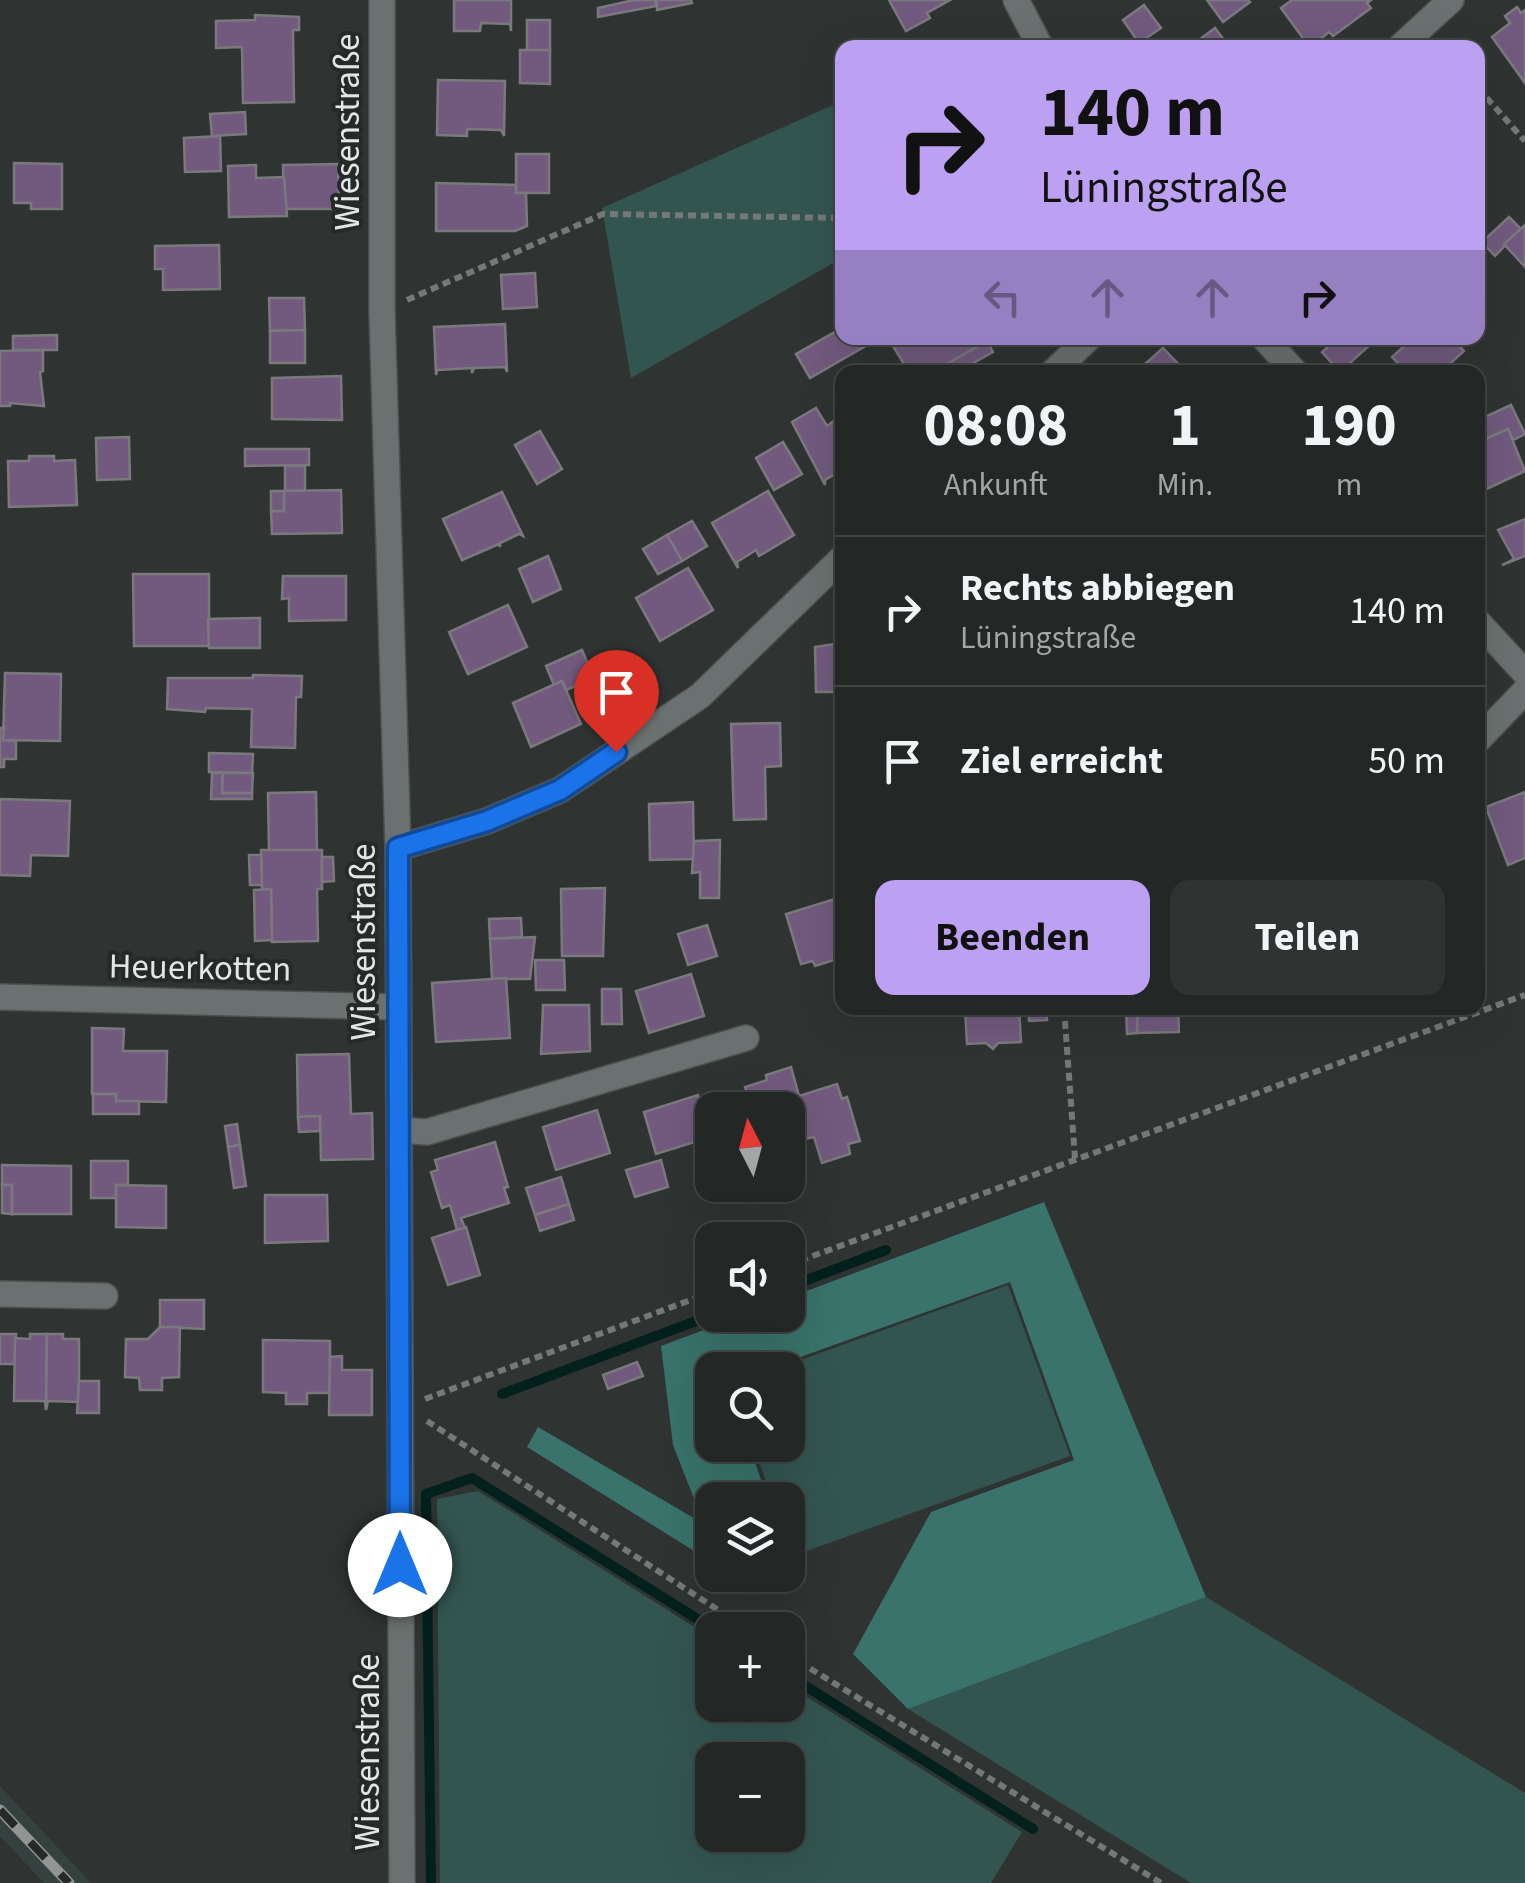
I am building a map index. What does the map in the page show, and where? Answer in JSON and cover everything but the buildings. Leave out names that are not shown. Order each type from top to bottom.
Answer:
[{"type":"street","name":"Wiesenstraße","points":[[382,0],[382,311],[398,848],[402,1883]]},
{"type":"street","points":[[1016,0],[1037,40]]},
{"type":"street","points":[[1408,40],[1451,0]]},
{"type":"street","points":[[1061,365],[1081,345]]},
{"type":"street","points":[[1270,345],[1289,365]]},
{"type":"street","points":[[398,848],[487,821],[560,790],[700,696],[835,565]]},
{"type":"street","points":[[1485,629],[1525,672]]},
{"type":"street","points":[[1485,733],[1525,691]]},
{"type":"street","name":"Heuerkotten","points":[[0,997],[398,1007]]},
{"type":"street","points":[[400,1130],[427,1132],[746,1038]]},
{"type":"street","points":[[0,1294],[105,1296]]},
{"type":"path","points":[[1485,96],[1525,141]]},
{"type":"path","points":[[382,311],[603,214],[835,218]]},
{"type":"path","points":[[1485,1009],[1525,995]]},
{"type":"path","points":[[1065,1015],[1075,1158]]},
{"type":"path","points":[[805,1258],[1470,1015]]},
{"type":"path","points":[[400,1406],[695,1298]]},
{"type":"path","points":[[400,1406],[721,1612]]},
{"type":"path","points":[[805,1664],[1160,1883]]},
{"type":"shaded area","points":[[0,1786],[91,1883],[44,1883],[0,1836]]},
{"type":"green space","points":[[835,104],[835,262],[631,378],[602,208]]},
{"type":"green space","points":[[1044,1202],[1206,1597],[908,1709],[853,1654],[931,1512],[1074,1460],[1010,1282],[805,1355],[805,1352],[695,1352],[695,1462],[755,1462],[762,1482],[695,1482],[695,1501],[673,1445],[661,1346],[698,1332],[805,1332],[805,1292]]},
{"type":"green space","points":[[1008,1285],[1070,1456],[805,1552],[805,1482],[766,1482],[759,1462],[805,1462],[805,1358]]},
{"type":"green space","points":[[538,1427],[695,1519],[695,1551],[527,1447]]},
{"type":"green space","points":[[478,1491],[695,1627],[695,1722],[805,1722],[805,1696],[1022,1832],[991,1883],[440,1883],[437,1499]]},
{"type":"green space","points":[[1206,1597],[1525,1793],[1525,1883],[1191,1883],[908,1709]]},
{"type":"waterway","points":[[805,1281],[886,1250]]},
{"type":"waterway","points":[[502,1394],[695,1321]]},
{"type":"waterway","points":[[431,1883],[426,1494],[472,1478],[695,1617]]},
{"type":"waterway","points":[[805,1686],[1033,1829]]},
{"type":"railway","points":[[0,1810],[69,1883]]},
{"type":"route","points":[[400,1565],[398,848],[487,821],[560,790],[616,752]]}]
